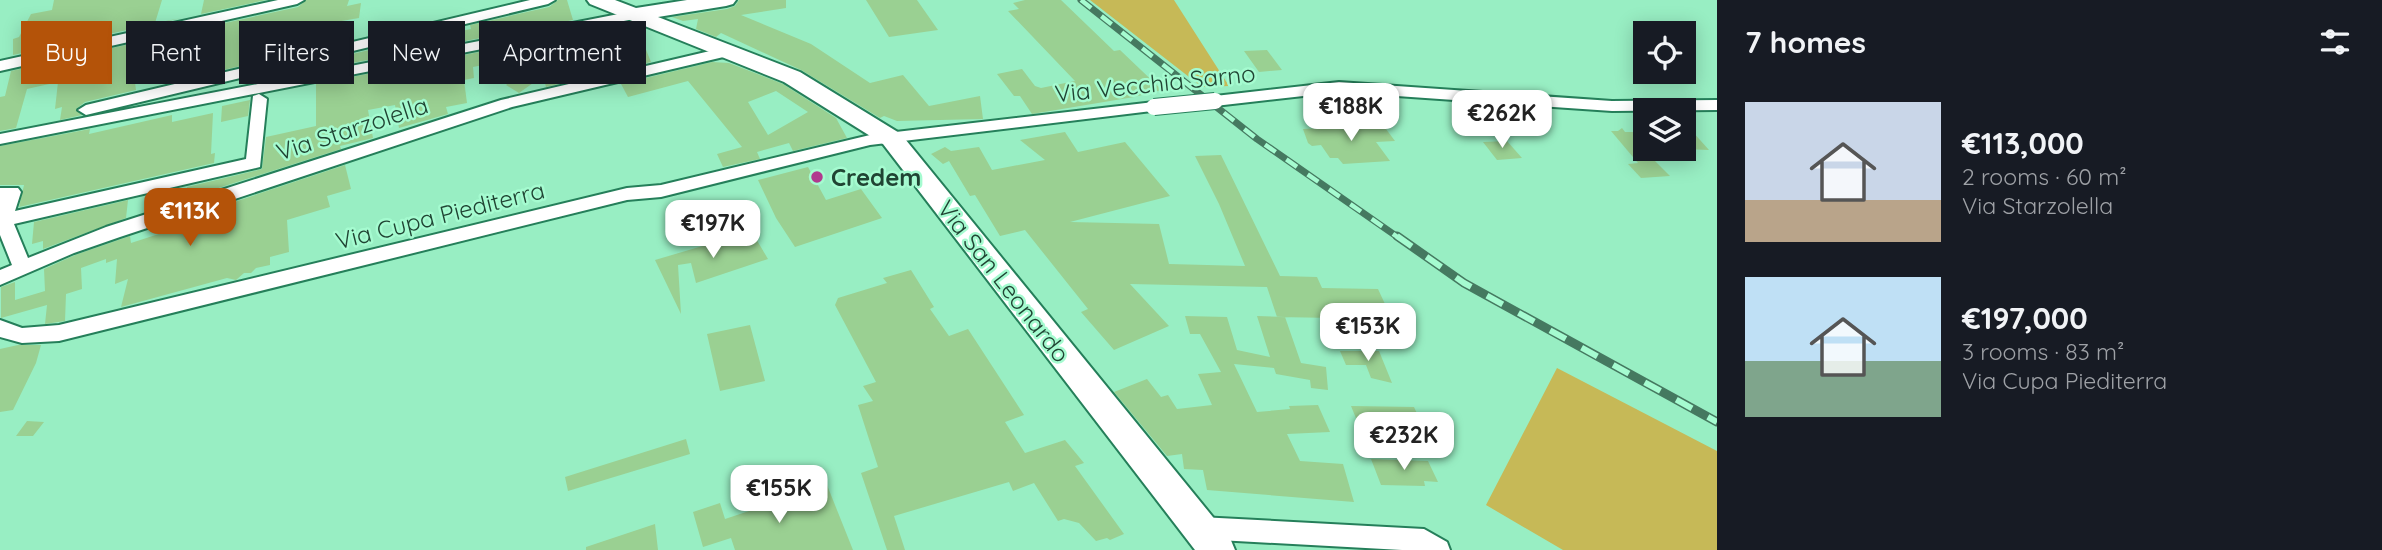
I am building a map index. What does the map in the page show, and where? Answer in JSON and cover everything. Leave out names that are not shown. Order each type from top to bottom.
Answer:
[{"type":"main road","name":"Via San Leonardo","points":[[597,0],[792,77],[892,139],[1217,550]]},
{"type":"main road","points":[[634,15],[726,0]]},
{"type":"street","points":[[0,66],[297,0]]},
{"type":"street","points":[[0,129],[39,122],[548,0]]},
{"type":"street","points":[[0,139],[634,15]]},
{"type":"street","name":"Via Starzolella","points":[[0,278],[113,232],[507,103],[727,52]]},
{"type":"street","name":"Via Vecchia Sarno","points":[[892,139],[1339,87],[1612,106],[1717,105]]},
{"type":"street","points":[[254,186],[259,99]]},
{"type":"street","name":"Via Cupa Piediterra","points":[[0,328],[15,334],[43,335],[94,325],[627,194],[661,191],[870,140],[892,139]]},
{"type":"street","points":[[3,220],[254,163]]},
{"type":"street","points":[[0,194],[12,192],[3,220],[22,267]]},
{"type":"street","points":[[1200,528],[1357,543],[1424,540],[1438,550]]},
{"type":"shaded area","points":[[1090,0],[1174,0],[1229,86],[1202,87]]},
{"type":"shaded area","points":[[1557,368],[1717,451],[1717,550],[1563,550],[1486,505]]},
{"type":"building","points":[[54,0],[162,0],[156,21],[126,21],[126,30],[112,33],[112,21],[27,21],[31,14],[52,10]]},
{"type":"building","points":[[204,0],[266,0],[201,14]]},
{"type":"building","points":[[306,0],[349,0],[347,6],[361,3],[359,18],[342,21],[239,21],[239,66],[225,70],[225,23],[298,7]]},
{"type":"building","points":[[558,0],[567,0],[573,20],[488,21],[549,7]]},
{"type":"building","points":[[739,0],[786,0],[786,8],[741,15],[811,44],[870,83],[903,75],[929,106],[980,96],[983,119],[897,121],[884,116],[880,118],[801,70],[721,33],[716,37],[696,29],[698,19],[683,21],[672,17],[727,9],[735,6]]},
{"type":"building","points":[[866,0],[917,0],[938,30],[889,37]]},
{"type":"building","points":[[1025,0],[1061,0],[1114,51],[1120,50],[1162,90],[1032,114],[1020,96],[1014,96],[997,74],[1022,69],[1035,86],[1041,88],[1075,81],[1008,11],[1019,9],[1013,3]]},
{"type":"building","points":[[479,23],[479,38],[465,41],[465,30],[471,29],[470,25]]},
{"type":"building","points":[[21,33],[21,53],[13,55],[13,39]]},
{"type":"building","points":[[126,45],[126,84],[135,84],[136,90],[85,102],[76,109],[82,115],[60,120],[62,107],[55,109],[58,84],[112,84],[112,48]]},
{"type":"building","points":[[368,50],[368,60],[354,63],[354,54]]},
{"type":"building","points":[[646,50],[651,62],[646,63]]},
{"type":"building","points":[[1267,50],[1282,70],[1259,72],[1244,51]]},
{"type":"building","points":[[479,52],[479,66],[473,67],[474,78],[465,80],[465,55]]},
{"type":"building","points":[[712,62],[729,63],[783,84],[836,118],[847,138],[793,151],[789,143],[757,152],[760,159],[723,167],[717,154],[742,147],[688,81],[628,97],[621,84],[646,84],[646,78]],"holes":[[[776,91],[808,112],[768,135],[748,102]]]},
{"type":"building","points":[[21,69],[21,84],[49,84],[27,89],[16,128],[0,131],[0,97],[5,96],[11,71]]},
{"type":"building","points":[[368,74],[368,84],[465,84],[467,103],[446,107],[448,114],[399,128],[395,105],[368,110],[373,138],[340,146],[341,149],[187,198],[187,187],[262,169],[266,137],[316,126],[316,84],[354,84],[354,77]]},
{"type":"building","points":[[507,84],[532,84],[519,93]]},
{"type":"building","points":[[250,100],[248,116],[221,122],[222,106]]},
{"type":"building","points":[[213,113],[211,154],[215,153],[214,163],[19,207],[24,185],[0,185],[0,146],[90,129],[89,134],[172,115],[172,122]]},
{"type":"building","points":[[1383,125],[1395,141],[1376,142],[1390,161],[1343,164],[1338,158],[1330,158],[1321,145],[1312,146],[1308,143],[1303,129]]},
{"type":"building","points":[[1622,128],[1625,132],[1633,132],[1633,157],[1611,131]]},
{"type":"building","points":[[1065,132],[1078,152],[1125,142],[1170,196],[1070,222],[1159,224],[1169,264],[1245,266],[1195,156],[1221,155],[1280,276],[1317,277],[1322,288],[1378,289],[1392,319],[1277,317],[1267,287],[1130,284],[1169,326],[1114,350],[1081,312],[1088,309],[1025,230],[1000,236],[975,195],[970,196],[949,161],[943,164],[931,154],[945,147],[951,151],[979,147],[992,170],[1045,160],[1020,140]]},
{"type":"building","points":[[1696,135],[1709,150],[1696,149]]},
{"type":"building","points":[[1507,141],[1522,158],[1497,160],[1483,142]]},
{"type":"building","points":[[1636,161],[1655,161],[1670,176],[1641,178],[1628,164],[1638,163]]},
{"type":"building","points":[[345,165],[351,189],[327,196],[330,207],[287,220],[289,252],[270,257],[270,265],[244,273],[236,280],[227,278],[121,307],[128,279],[115,284],[117,259],[106,263],[106,259],[81,268],[82,289],[66,294],[65,321],[45,324],[47,305],[1,318],[1,287],[15,282],[15,300],[45,291],[44,269],[75,255],[130,236],[131,243],[168,231],[171,223]]},
{"type":"building","points":[[808,167],[826,200],[861,189],[882,218],[795,247],[776,218],[758,180]]},
{"type":"building","points":[[128,200],[126,218],[43,249],[43,241],[32,244],[34,222]]},
{"type":"building","points":[[749,227],[768,259],[696,283],[691,263],[678,265],[681,314],[655,260],[733,237],[731,233]]},
{"type":"building","points":[[911,270],[934,307],[930,309],[949,336],[968,329],[1024,415],[1005,422],[1025,453],[1065,440],[1084,463],[1075,466],[1124,534],[1110,540],[1107,538],[1096,541],[1079,523],[1064,519],[1058,521],[1034,483],[1013,491],[1009,482],[894,516],[905,550],[887,550],[861,473],[878,467],[858,405],[873,401],[863,386],[876,382],[835,305],[838,298],[887,283],[883,278]]},
{"type":"building","points":[[1185,316],[1227,317],[1237,350],[1270,357],[1257,316],[1285,317],[1301,363],[1326,367],[1328,390],[1311,388],[1310,380],[1276,374],[1274,368],[1234,364],[1257,412],[1290,409],[1289,406],[1318,405],[1330,432],[1287,434],[1300,461],[1343,464],[1354,502],[1207,490],[1203,470],[1184,469],[1182,454],[1167,456],[1114,392],[1147,379],[1161,397],[1168,395],[1177,409],[1212,405],[1198,374],[1221,372],[1200,334],[1190,334]]},
{"type":"building","points":[[750,325],[765,381],[720,391],[707,334]]},
{"type":"building","points":[[18,345],[41,345],[36,363],[13,410],[0,412],[0,349]]},
{"type":"building","points":[[1340,351],[1379,351],[1392,383],[1371,378],[1366,365],[1346,365]]},
{"type":"building","points":[[1351,406],[1414,407],[1427,435],[1362,433]]},
{"type":"building","points":[[27,421],[44,422],[33,436],[16,436]]},
{"type":"building","points":[[686,439],[690,454],[568,491],[565,477]]},
{"type":"building","points":[[1371,459],[1428,461],[1438,482],[1424,481],[1425,486],[1381,485]]},
{"type":"building","points":[[827,485],[853,550],[735,550],[731,538],[703,547],[693,512],[720,503],[725,519]]},
{"type":"building","points":[[655,524],[658,550],[586,550],[586,547]]},
{"type":"railway","points":[[1081,0],[1257,139],[1399,238]]},
{"type":"railway","points":[[1397,236],[1464,283],[1717,422]]},
{"type":"place","name":"Credem","points":[[817,177]]}]
